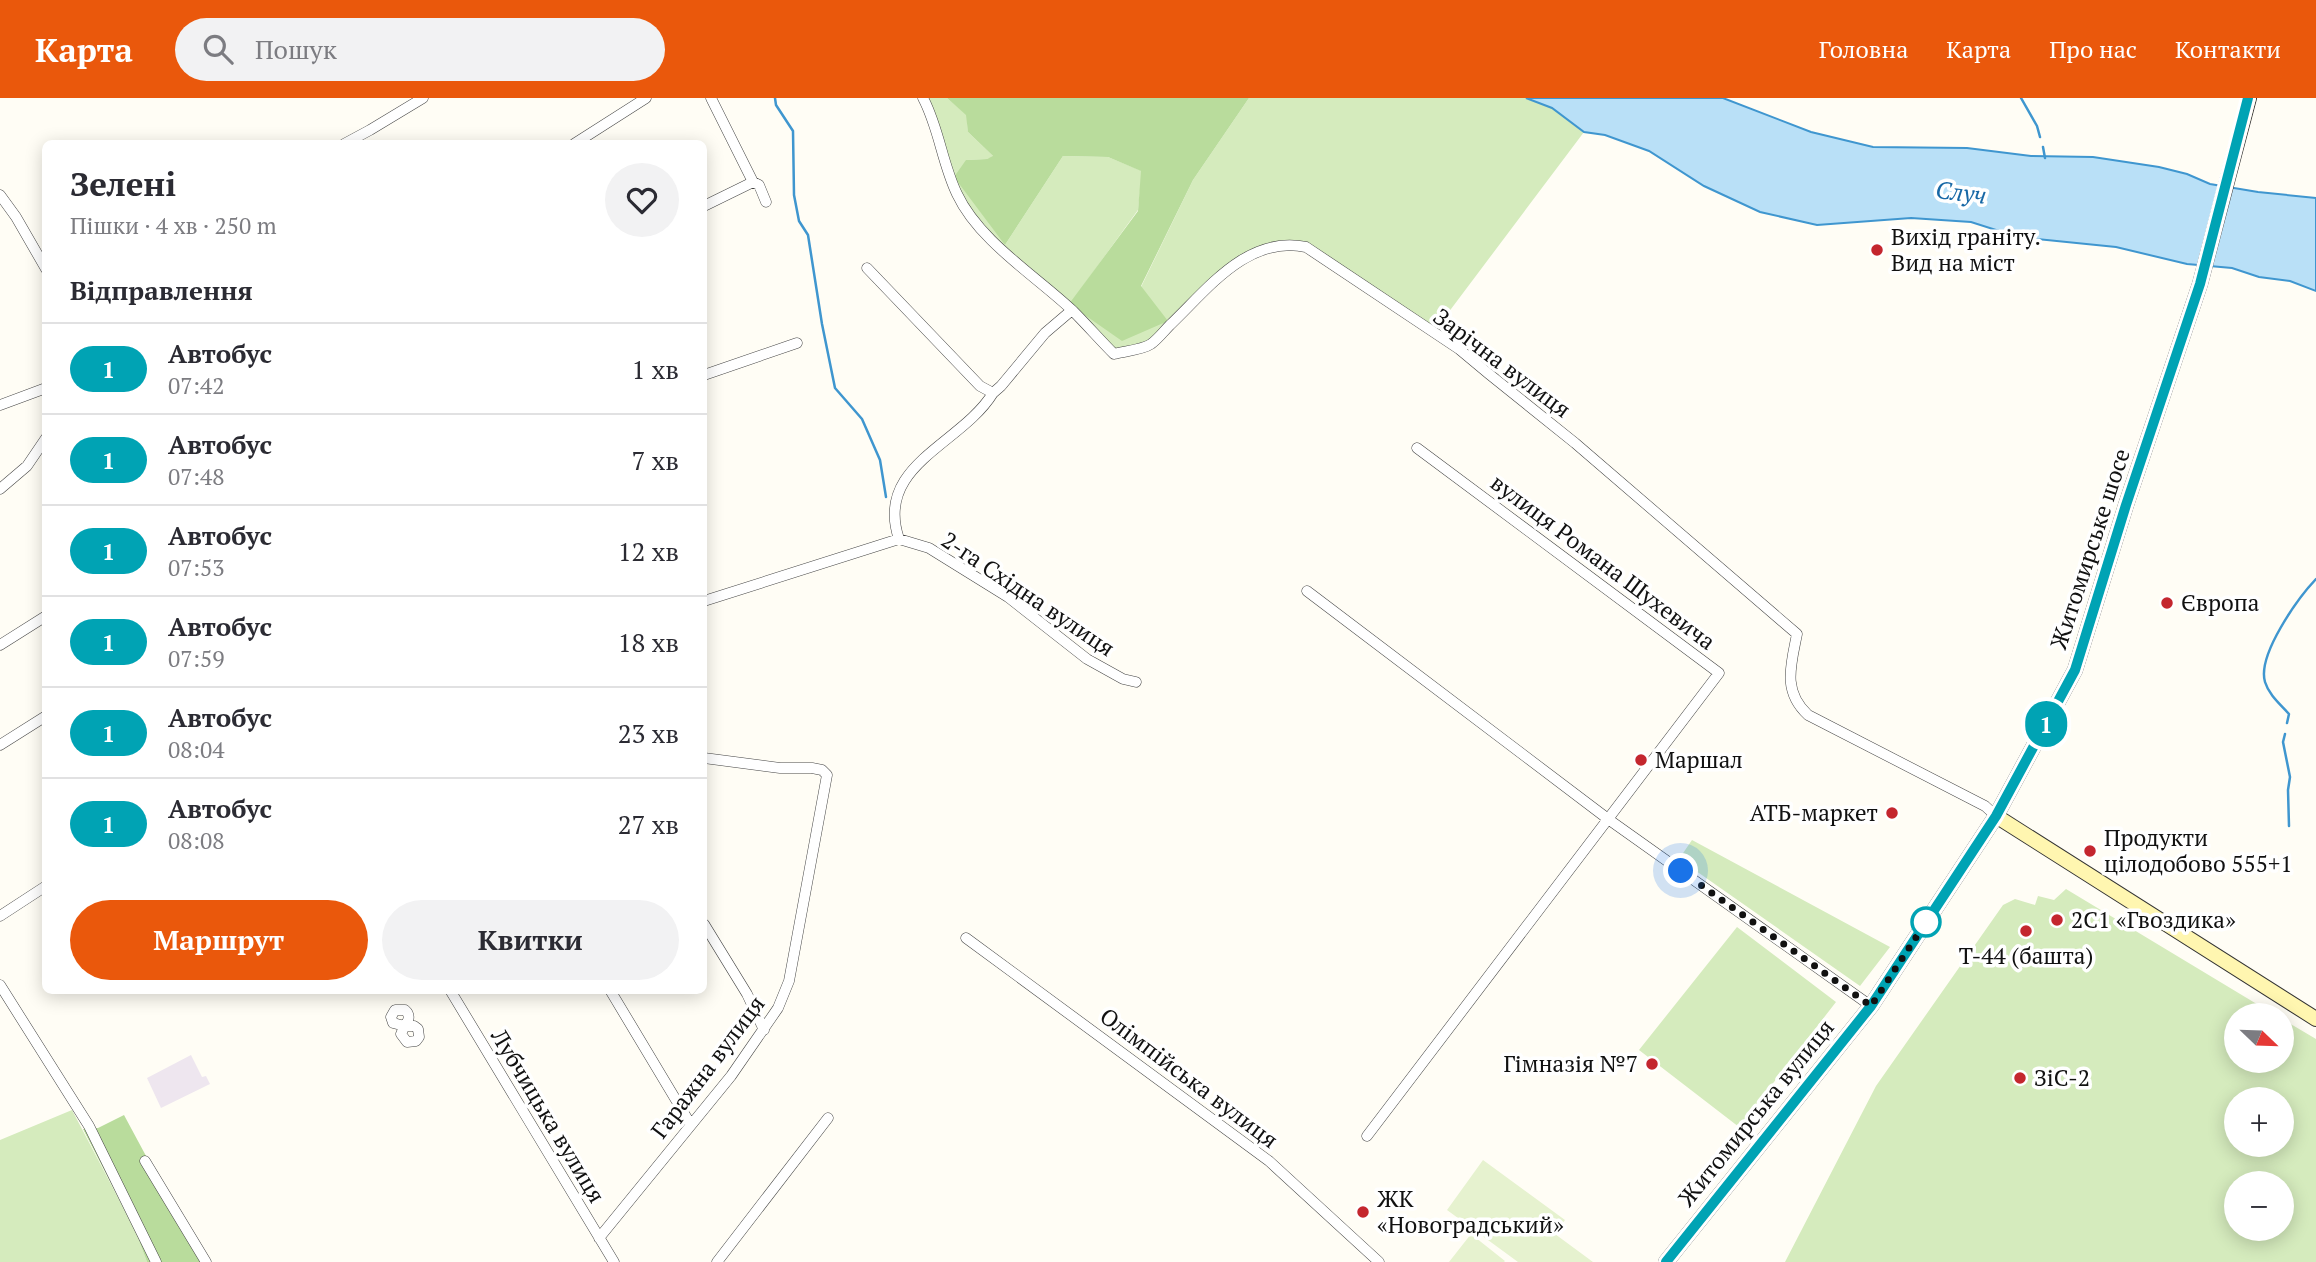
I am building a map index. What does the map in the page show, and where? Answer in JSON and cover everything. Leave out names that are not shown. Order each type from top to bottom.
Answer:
[{"type":"main road","name":"Житомирське шосе","points":[[1996,816],[2075,670],[2126,505],[2200,284],[2249,98]]},
{"type":"main road","name":"Житомирська вулиця","points":[[1666,1262],[1871,1006],[1996,816]]},
{"type":"main road","points":[[1996,816],[2316,1019]]},
{"type":"street","points":[[351,140],[423,98]]},
{"type":"street","points":[[580,140],[646,98]]},
{"type":"street","points":[[711,98],[752,182],[759,185],[766,202]]},
{"type":"street","name":"Зарічна вулиця","points":[[923,98],[936,126],[957,194],[976,222],[1019,265],[1072,310],[1114,354],[1149,346],[1228,270],[1247,256],[1288,243],[1306,247],[1481,366],[1576,443],[1797,634],[1791,662],[1791,688],[1794,699],[1808,715],[1985,806],[1996,816]]},
{"type":"street","points":[[707,204],[752,182]]},
{"type":"street","points":[[0,195],[42,261]]},
{"type":"street","points":[[867,268],[980,386],[993,393]]},
{"type":"street","points":[[707,600],[899,539],[894,523],[894,503],[900,486],[913,468],[973,418],[1045,333],[1072,310]]},
{"type":"street","points":[[707,374],[797,343]]},
{"type":"street","points":[[0,405],[42,389]]},
{"type":"street","points":[[0,489],[27,466],[42,444]]},
{"type":"street","name":"вулиця Романа Шухевича","points":[[1367,1136],[1719,673],[1417,448]]},
{"type":"street","name":"2-га Східна вулиця","points":[[899,539],[929,548],[1008,597],[1087,659],[1123,679],[1136,682]]},
{"type":"street","points":[[1307,592],[1608,819],[1871,1006]]},
{"type":"street","points":[[0,645],[42,619]]},
{"type":"street","points":[[0,746],[42,719]]},
{"type":"street","name":"Гаражна вулиця","points":[[599,1238],[731,1076],[778,1008],[789,981],[827,775],[822,770],[812,768],[780,768],[707,758]]},
{"type":"street","points":[[0,916],[42,889]]},
{"type":"street","points":[[707,929],[747,994],[764,1030]]},
{"type":"street","name":"Олімпійська вулиця","points":[[966,937],[1269,1161],[1379,1262]]},
{"type":"street","points":[[0,985],[89,1126],[156,1262]]},
{"type":"street","name":"Лубчицька вулиця","points":[[452,994],[614,1262]]},
{"type":"street","points":[[612,994],[691,1125]]},
{"type":"street","points":[[717,1262],[828,1118]]},
{"type":"street","points":[[145,1161],[206,1262]]},
{"type":"shaded area","points":[[191,1055],[202,1077],[206,1076],[210,1084],[161,1108],[147,1078]]},
{"type":"green space","points":[[923,98],[947,98],[967,115],[968,132],[994,157],[966,160],[1005,245],[1063,156],[1108,157],[1142,171],[1138,210],[1070,304],[1141,287],[1193,180],[1249,98],[1526,98],[1552,108],[1584,132],[1433,333],[1306,247],[1288,243],[1247,256],[1149,346],[1114,354],[1019,265],[957,194]]},
{"type":"green space","points":[[947,98],[1249,98],[1193,180],[1141,286],[1168,321],[1122,341],[1069,304],[1138,211],[1141,171],[1108,157],[1063,156],[1005,245],[954,177],[966,160],[993,156],[968,132],[966,115]]},
{"type":"green space","points":[[1692,840],[1890,947],[1860,986],[1679,859]]},
{"type":"green space","points":[[2066,889],[2255,1003],[2224,1003],[2224,1073],[2294,1073],[2294,1026],[2316,1039],[2316,1262],[1785,1262],[1876,1086],[2003,905],[2015,899],[2035,905],[2038,896],[2054,900]]},
{"type":"green space","points":[[1737,927],[1836,1002],[1739,1127],[1639,1050]]},
{"type":"green space","points":[[72,1110],[135,1230],[147,1262],[0,1262],[0,1140]]},
{"type":"green space","points":[[124,1115],[203,1262],[147,1262],[135,1230],[83,1129],[98,1128]]},
{"type":"green space","points":[[1483,1160],[1565,1220],[1555,1234],[1593,1262],[1518,1262],[1447,1210]]},
{"type":"green space","points":[[1471,1234],[1505,1261],[1449,1262]]},
{"type":"water","name":"Случ","points":[[1526,98],[1723,98],[1811,132],[1873,147],[1967,148],[2031,156],[2093,157],[2159,167],[2187,174],[2210,184],[2316,198],[2316,291],[2290,281],[2259,277],[2232,268],[2187,264],[2116,247],[2018,237],[1971,222],[1911,218],[1817,225],[1760,212],[1704,186],[1649,151],[1605,135],[1584,132],[1552,108]]},
{"type":"waterway","points":[[775,98],[776,105],[793,131],[794,195],[799,221],[808,235],[835,388],[862,419],[880,460],[886,497]]},
{"type":"waterway","points":[[2021,98],[2037,126],[2040,137]]},
{"type":"waterway","points":[[2043,147],[2045,158]]},
{"type":"waterway","points":[[2287,723],[2289,714],[2269,691],[2264,671],[2267,657],[2281,628],[2299,599],[2316,579]]},
{"type":"waterway","points":[[2285,734],[2283,742],[2290,777],[2289,826]]},
{"type":"bus line","name":"1","points":[[1666,1262],[1871,1006],[1996,816],[2075,670],[2126,505],[2200,284],[2248,98]]},
{"type":"place","name":"Вихід граніту. Вид на міст","points":[[1877,250]]},
{"type":"place","name":"Європа","points":[[2167,603]]},
{"type":"place","name":"Маршал","points":[[1641,760]]},
{"type":"place","name":"АТБ-маркет","points":[[1892,813]]},
{"type":"place","name":"Продукти цілодобово 555+1","points":[[2090,851]]},
{"type":"place","name":"2С1 «Гвоздика»","points":[[2057,920]]},
{"type":"place","name":"Т-44 (башта)","points":[[2026,931]]},
{"type":"place","name":"Гімназія №7","points":[[1652,1064]]},
{"type":"place","name":"ЗіС-2","points":[[2020,1078]]},
{"type":"place","name":"ЖК «Новоградський»","points":[[1363,1212]]},
{"type":"route","points":[[1681,871],[1871,1006],[1930,916],[1926,922]]}]
